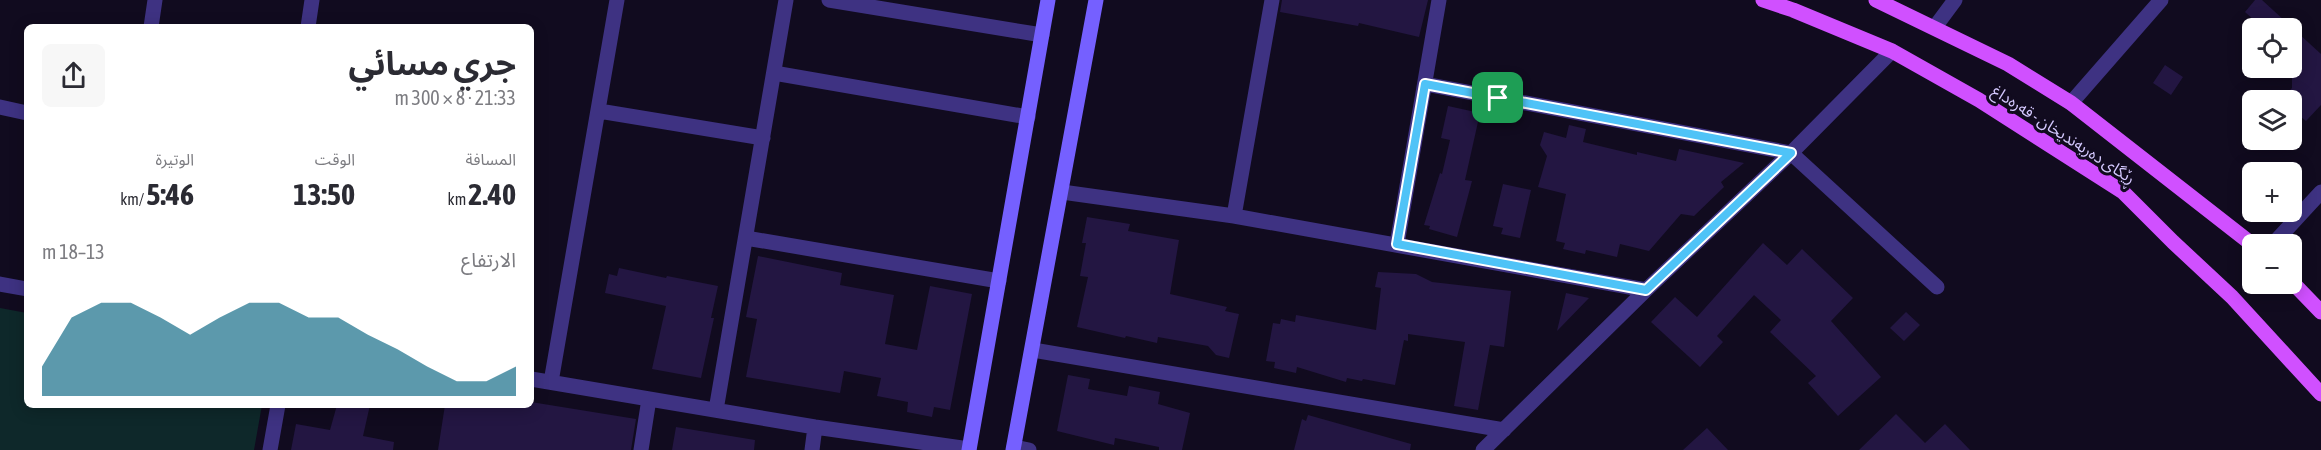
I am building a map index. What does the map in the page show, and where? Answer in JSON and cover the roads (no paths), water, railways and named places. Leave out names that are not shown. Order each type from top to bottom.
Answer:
[{"type":"main road","name":"ڕێگای دەربەندیخان - قەرەداغ","points":[[1763,0],[1892,51],[1979,100],[2123,192],[2232,297],[2321,394]]},
{"type":"main road","points":[[1876,0],[2008,64],[2071,103],[2242,236]]},
{"type":"main road","points":[[2302,292],[2321,312]]},
{"type":"street","points":[[151,24],[155,0]]},
{"type":"street","points":[[308,24],[312,0]]},
{"type":"street","points":[[551,382],[617,0]]},
{"type":"street","points":[[716,410],[786,0]]},
{"type":"street","points":[[829,0],[1042,34]]},
{"type":"street","points":[[534,379],[815,427],[969,450],[1048,0]]},
{"type":"street","points":[[1019,449],[1033,350],[1096,0]]},
{"type":"street","points":[[1234,216],[1272,0]]},
{"type":"street","points":[[1397,244],[1439,0]]},
{"type":"street","points":[[1935,27],[1955,0]]},
{"type":"street","points":[[2071,103],[2161,0]]},
{"type":"street","points":[[1483,450],[1646,290],[1791,153],[1892,51]]},
{"type":"street","points":[[774,73],[1028,117]]},
{"type":"street","points":[[1425,84],[1791,153],[1937,287]]},
{"type":"street","points":[[0,107],[24,112]]},
{"type":"street","points":[[599,111],[763,138]]},
{"type":"street","points":[[1062,192],[1234,216],[1646,290]]},
{"type":"street","points":[[2282,234],[2321,192]]},
{"type":"street","points":[[746,238],[999,281]]},
{"type":"street","points":[[0,284],[24,288]]},
{"type":"street","points":[[1033,350],[1504,430]]},
{"type":"street","points":[[641,450],[649,399]]},
{"type":"street","points":[[270,450],[277,408]]},
{"type":"street","points":[[812,450],[815,427]]}]
